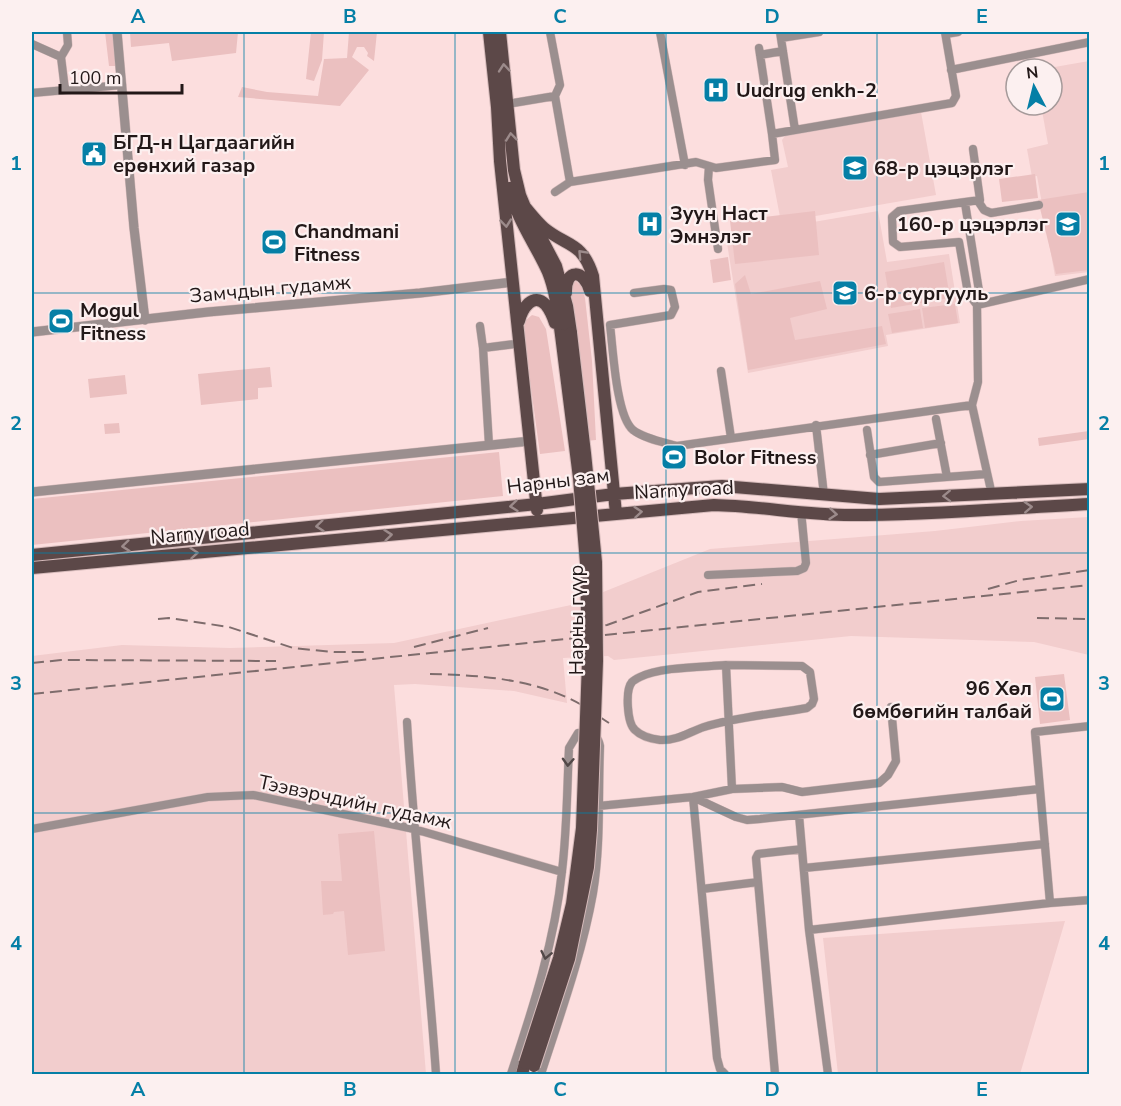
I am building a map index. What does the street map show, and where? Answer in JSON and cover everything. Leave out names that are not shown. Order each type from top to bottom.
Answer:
[{"type":"main road","points":[[489,32],[500,161],[538,520]]},
{"type":"main road","name":"Нарны гүүр","points":[[500,32],[514,170],[525,207],[556,267],[567,306],[566,334],[586,563],[588,662],[582,828],[572,904],[533,1072]]},
{"type":"main road","name":"Нарны гүүр","points":[[500,144],[520,222],[548,272],[566,334]]},
{"type":"main road","points":[[525,207],[544,229],[576,248],[589,261],[596,309]]},
{"type":"main road","points":[[567,306],[566,283],[570,276],[581,275],[587,281],[604,326],[616,514]]},
{"type":"main road","points":[[518,331],[522,310],[530,301],[538,300],[547,306],[566,334]]},
{"type":"main road","name":"Нарны зам","points":[[32,555],[537,504],[614,494],[722,486],[879,499],[1089,489]]},
{"type":"main road","points":[[1004,508],[994,506],[994,501],[1030,492]]},
{"type":"main road","name":"Narny road","points":[[32,568],[714,505],[868,515],[1089,504]]},
{"type":"street","points":[[65,90],[62,57],[68,45],[67,32]]},
{"type":"street","points":[[117,32],[134,228],[145,320]]},
{"type":"street","points":[[550,32],[560,85],[555,96],[570,182]]},
{"type":"street","points":[[660,32],[685,165]]},
{"type":"street","points":[[795,130],[780,35],[819,32]]},
{"type":"street","points":[[772,134],[952,103],[956,96],[945,33],[958,32]]},
{"type":"street","points":[[951,70],[1089,42]]},
{"type":"street","points":[[32,44],[62,57]]},
{"type":"street","points":[[555,192],[570,182],[696,162],[716,168],[775,160],[759,51],[783,51]]},
{"type":"street","points":[[32,93],[122,85]]},
{"type":"street","points":[[507,104],[555,96]]},
{"type":"street","points":[[973,149],[980,197],[978,201]]},
{"type":"street","points":[[709,166],[708,180],[718,249]]},
{"type":"street","points":[[977,305],[968,293],[959,242],[900,247],[893,242],[892,217],[895,213],[978,201]]},
{"type":"street","points":[[978,201],[984,210],[991,213],[1039,205]]},
{"type":"street","points":[[965,203],[979,291],[977,305],[978,382],[972,405],[992,495]]},
{"type":"street","points":[[977,305],[1089,279]]},
{"type":"street","name":"Замчдын гудамж","points":[[32,332],[513,282]]},
{"type":"street","points":[[634,293],[664,288],[671,290],[675,307],[671,315],[604,326],[621,409],[631,428],[655,440],[677,446],[972,405]]},
{"type":"street","points":[[480,326],[489,445]]},
{"type":"street","points":[[483,348],[514,344]]},
{"type":"street","points":[[721,371],[731,438]]},
{"type":"street","points":[[936,419],[948,477]]},
{"type":"street","points":[[816,425],[825,495]]},
{"type":"street","points":[[867,430],[874,477],[879,482],[987,474]]},
{"type":"street","points":[[32,492],[531,441]]},
{"type":"street","points":[[870,455],[941,442]]},
{"type":"street","points":[[708,575],[797,571],[804,568],[806,563],[801,511]]},
{"type":"street","points":[[726,665],[732,789]]},
{"type":"street","points":[[726,665],[802,666],[810,672],[813,704],[807,708],[704,727],[676,739],[647,738],[634,729],[628,700],[628,689],[632,681],[658,672],[726,665]]},
{"type":"street","points":[[598,806],[693,797],[732,789],[782,787],[802,792],[879,783],[888,775],[896,761],[891,707]]},
{"type":"street","points":[[406,722],[436,1074]]},
{"type":"street","points":[[1050,903],[1035,732],[1089,726]]},
{"type":"street","points":[[511,1074],[543,970],[562,872],[569,748],[578,733],[591,733],[599,742],[597,850],[591,902],[580,950],[533,1072]]},
{"type":"street","points":[[693,797],[747,820],[1040,789]]},
{"type":"street","name":"Тээвэрчдийн гудамж","points":[[32,829],[208,797],[238,795],[268,798],[414,829],[562,872]]},
{"type":"street","points":[[693,797],[717,1058],[720,1069],[725,1074]]},
{"type":"street","points":[[799,815],[809,930],[828,1074]]},
{"type":"street","points":[[804,868],[1045,844]]},
{"type":"street","points":[[775,1074],[756,858],[758,854],[802,849]]},
{"type":"street","points":[[702,889],[758,882]]},
{"type":"street","points":[[809,930],[1089,900]]},
{"type":"shaded area","points":[[105,32],[114,32],[117,66],[109,66]]},
{"type":"shaded area","points":[[130,32],[238,32],[236,53],[172,61],[169,43],[131,47]]},
{"type":"shaded area","points":[[311,32],[324,32],[322,60],[314,81],[306,79]]},
{"type":"shaded area","points":[[349,32],[377,32],[374,61],[367,56],[368,53],[364,47],[357,47],[352,57],[369,70],[340,106],[238,97],[242,87],[267,92],[318,96],[324,59],[347,58]]},
{"type":"shaded area","name":"160-р цэцэрлэг","points":[[1089,61],[1089,272],[1055,276],[1037,176],[1032,177],[1027,149],[1048,144],[1043,117],[1064,117],[1064,65]]},
{"type":"shaded area","name":"68-р цэцэрлэг","points":[[921,112],[936,195],[781,222],[771,170],[788,167],[782,140],[785,136]]},
{"type":"shaded area","points":[[1035,174],[1038,198],[1002,202],[999,179]]},
{"type":"shaded area","points":[[1089,192],[1089,270],[1056,274],[1038,200]]},
{"type":"shaded area","points":[[815,211],[819,255],[735,264],[730,221]]},
{"type":"shaded area","name":"6-р сургууль","points":[[878,211],[887,262],[949,254],[960,323],[886,335],[888,346],[748,373],[726,237]]},
{"type":"shaded area","points":[[728,257],[731,280],[713,283],[710,260]]},
{"type":"shaded area","points":[[944,262],[950,298],[891,308],[885,272]]},
{"type":"shaded area","points":[[745,275],[751,294],[820,281],[827,309],[790,318],[795,340],[882,326],[886,344],[748,370],[735,284]]},
{"type":"shaded area","points":[[576,281],[581,286],[585,298],[592,361],[596,440],[585,441],[568,296]]},
{"type":"shaded area","points":[[955,304],[958,323],[925,328],[922,308]]},
{"type":"shaded area","points":[[920,309],[923,328],[892,333],[888,314]]},
{"type":"shaded area","points":[[532,315],[539,317],[546,329],[565,451],[540,454],[523,330],[526,320]]},
{"type":"shaded area","points":[[270,367],[272,387],[258,388],[258,399],[201,405],[198,374]]},
{"type":"shaded area","points":[[125,375],[127,394],[90,398],[88,379]]},
{"type":"shaded area","points":[[119,423],[120,433],[105,434],[104,424]]},
{"type":"shaded area","points":[[1089,431],[1089,439],[1039,446],[1038,438]]},
{"type":"shaded area","points":[[499,452],[503,496],[32,545],[32,499]]},
{"type":"shaded area","points":[[1089,517],[1089,655],[1034,642],[851,636],[614,660],[608,656],[563,658],[567,703],[514,691],[415,684],[394,685],[426,1074],[32,1074],[32,656],[122,645],[230,648],[394,643],[571,605],[710,549]]},
{"type":"shaded area","name":"96 Хөл бөмбөгийн талбай","points":[[1064,674],[1070,720],[1040,724],[1035,677]]},
{"type":"shaded area","points":[[374,831],[385,951],[348,955],[344,911],[323,915],[321,881],[342,881],[338,834]]},
{"type":"shaded area","points":[[1065,921],[1020,1074],[838,1074],[823,938]]},
{"type":"railway","points":[[988,589],[1020,580],[1090,570]]},
{"type":"railway","points":[[570,632],[607,625],[698,592],[762,584]]},
{"type":"railway","points":[[32,694],[1090,585]]},
{"type":"railway","points":[[158,619],[169,618],[229,627],[293,648],[365,652]]},
{"type":"railway","points":[[1037,618],[1090,619]]},
{"type":"railway","points":[[414,647],[488,628]]},
{"type":"railway","points":[[32,663],[61,660],[276,661]]},
{"type":"railway","points":[[430,674],[482,677],[533,686],[572,699],[609,723]]},
{"type":"place","name":"Uudrug enkh-2","points":[[716,90]]},
{"type":"place","name":"БГД-н Цагдаагийн ерөнхий газар","points":[[94,154]]},
{"type":"place","name":"68-р цэцэрлэг","points":[[855,168]]},
{"type":"place","name":"Зуун Наст Эмнэлэг","points":[[650,224]]},
{"type":"place","name":"160-р цэцэрлэг","points":[[1068,224]]},
{"type":"place","name":"Chandmani Fitness","points":[[274,242]]},
{"type":"place","name":"6-р сургууль","points":[[845,293]]},
{"type":"place","name":"Mogul Fitness","points":[[61,321]]},
{"type":"place","name":"Bolor Fitness","points":[[674,457]]},
{"type":"place","name":"96 Хөл бөмбөгийн талбай","points":[[1052,699]]}]
